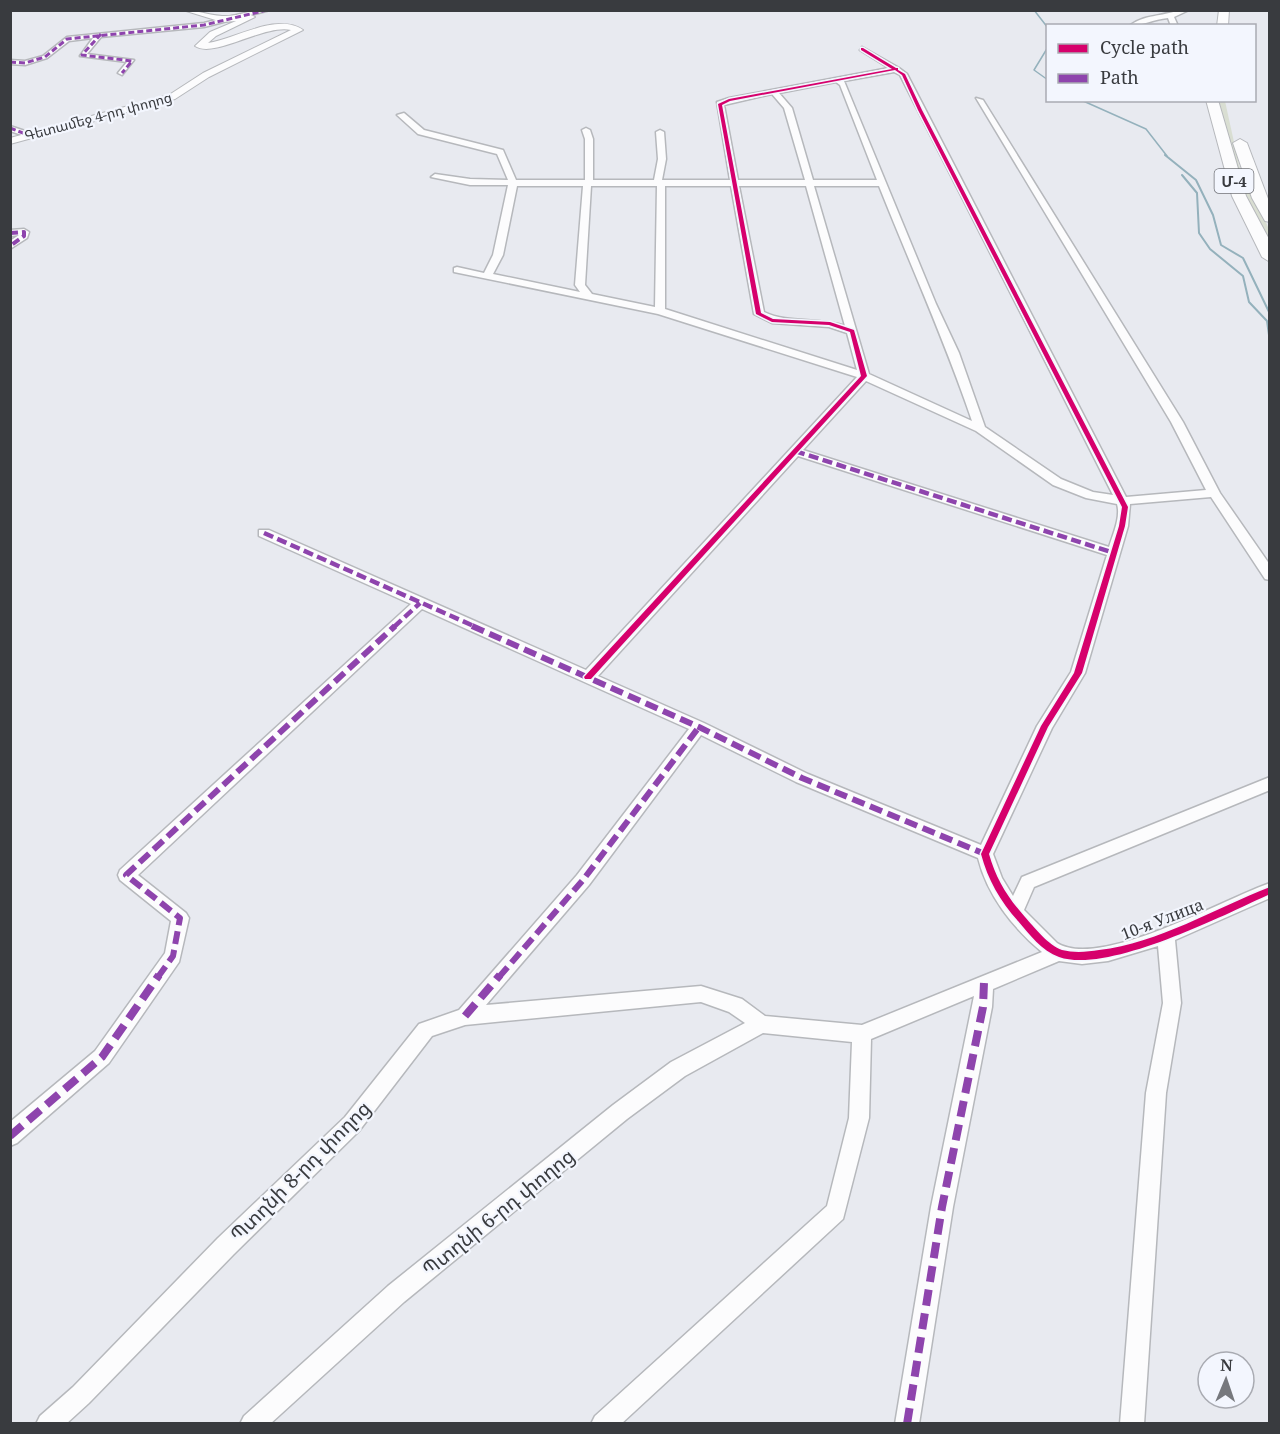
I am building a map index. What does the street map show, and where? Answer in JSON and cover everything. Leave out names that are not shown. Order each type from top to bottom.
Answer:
[{"type":"highway","name":"Մ-4","points":[[1213,102],[1239,196],[1269,257]]},
{"type":"highway","name":"Մ-4","points":[[1230,111],[1259,198],[1269,218]]},
{"type":"street","name":"Գետամեջ 4-րդ փողոց","points":[[10,141],[172,97],[206,75],[299,30],[290,28],[260,31],[214,45],[199,45],[213,34],[251,17],[227,19],[187,10]]},
{"type":"street","points":[[10,62],[35,61],[45,57],[67,39],[101,34],[175,29],[267,10]]},
{"type":"street","points":[[321,10],[330,10]]},
{"type":"street","points":[[1136,24],[1146,18],[1170,16],[1186,10]]},
{"type":"street","points":[[1170,16],[1174,24]]},
{"type":"street","points":[[101,34],[82,55],[132,61],[122,73]]},
{"type":"street","points":[[761,1024],[862,1034],[1059,953],[1015,912],[988,871],[985,854],[1044,726],[1078,674],[1126,513],[1123,501],[920,110],[906,77],[897,69],[862,49]]},
{"type":"street","points":[[852,331],[830,324],[772,320],[759,314],[720,104],[897,69]]},
{"type":"street","points":[[839,81],[843,84],[881,183],[931,304],[942,324],[980,429]]},
{"type":"street","points":[[774,92],[788,108],[864,376]]},
{"type":"street","points":[[979,100],[1177,422],[1214,493],[1269,576]]},
{"type":"street","points":[[401,115],[421,132],[500,152],[513,183],[498,255],[488,275]]},
{"type":"street","points":[[10,128],[28,135]]},
{"type":"street","points":[[586,130],[589,140],[588,183],[580,285],[588,296]]},
{"type":"street","points":[[660,132],[662,159],[659,184],[660,311]]},
{"type":"street","points":[[435,177],[470,182],[513,183],[881,183]]},
{"type":"street","points":[[10,233],[24,232],[24,236],[10,246]]},
{"type":"street","points":[[458,270],[660,311],[723,333],[864,376],[980,429],[1057,482],[1090,495],[1123,501],[1214,493]]},
{"type":"street","points":[[588,677],[864,376]]},
{"type":"street","points":[[795,451],[1114,553]]},
{"type":"street","points":[[264,533],[699,727],[802,778],[985,854]]},
{"type":"street","points":[[1253,552],[1269,553]]},
{"type":"street","points":[[10,1136],[102,1057],[173,956],[180,918],[126,875],[420,603]]},
{"type":"street","points":[[465,1017],[583,880],[699,727]]},
{"type":"street","points":[[1015,912],[1028,882],[1269,783]]},
{"type":"street","name":"10-я Улица","points":[[1059,953],[1079,957],[1099,956],[1166,935],[1269,890]]},
{"type":"street","points":[[1132,1424],[1156,1093],[1172,1003],[1166,935]]},
{"type":"street","points":[[907,1424],[942,1208],[983,1006],[984,982]]},
{"type":"street","name":"Պտղնի 8-րդ փողոց","points":[[48,1424],[81,1395],[226,1246],[352,1124],[426,1030],[465,1017],[701,994],[735,1005],[761,1024]]},
{"type":"street","name":"Պտղնի 6-րդ փողոց","points":[[252,1424],[396,1294],[620,1112],[678,1069],[761,1024]]},
{"type":"street","points":[[603,1424],[836,1212],[859,1118],[862,1034]]},
{"type":"shaded area","points":[[1219,102],[1225,102],[1239,165],[1269,229],[1269,243],[1238,177]]},
{"type":"waterway","points":[[1034,10],[1046,25]]},
{"type":"waterway","points":[[1046,50],[1034,70],[1046,79]]},
{"type":"waterway","points":[[1085,102],[1146,129],[1167,156]]},
{"type":"waterway","points":[[1165,155],[1196,180],[1213,215],[1221,245],[1243,258],[1270,314]]},
{"type":"waterway","points":[[1182,175],[1197,193],[1199,233],[1210,249],[1243,276],[1249,302],[1267,321],[1270,342]]},
{"type":"marked path","points":[[10,62],[25,63],[45,57],[67,39],[204,25],[267,10]]},
{"type":"marked path","points":[[321,10],[330,10]]},
{"type":"marked path","points":[[101,34],[82,55],[132,61],[122,73]]},
{"type":"marked path","points":[[10,128],[28,135]]},
{"type":"marked path","points":[[10,233],[24,232],[24,236],[10,246]]},
{"type":"marked path","points":[[795,451],[1114,553]]},
{"type":"marked path","points":[[264,533],[699,727],[802,778],[985,854]]},
{"type":"marked path","points":[[10,1136],[102,1057],[173,956],[180,918],[126,875],[420,603]]},
{"type":"marked path","points":[[465,1016],[583,880],[699,727]]},
{"type":"marked path","points":[[907,1424],[942,1207],[983,1007],[984,982]]},
{"type":"cycle path","points":[[862,49],[903,74],[1125,507],[1122,526],[1078,673],[1045,726],[985,854],[995,882],[1016,913],[1045,944],[1061,954],[1082,956],[1108,953],[1166,936],[1270,890]]},
{"type":"cycle path","points":[[588,677],[864,376],[852,331],[830,324],[772,320],[759,314],[720,104],[729,100],[897,69]]}]
